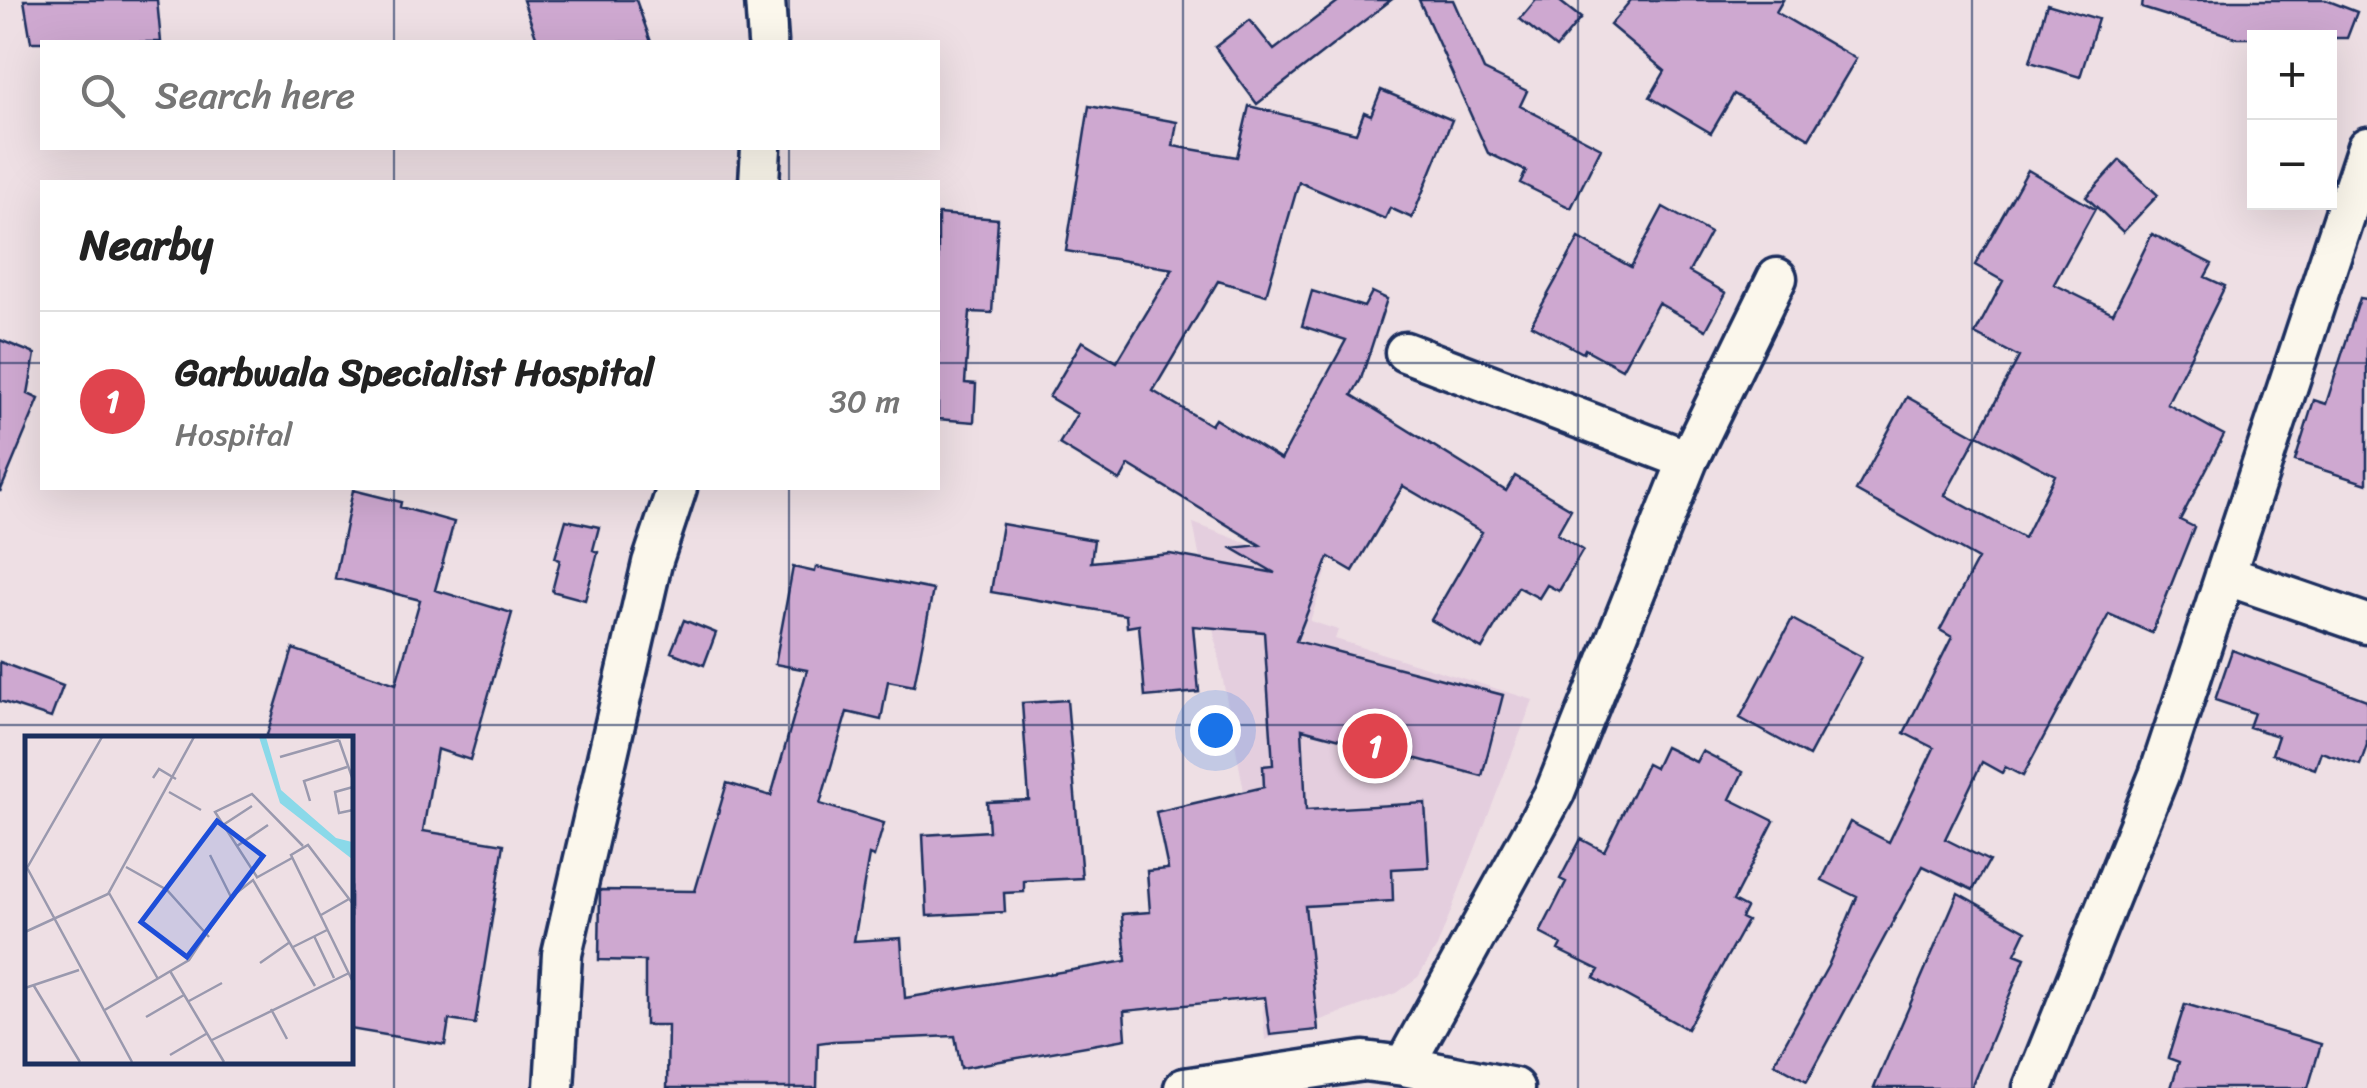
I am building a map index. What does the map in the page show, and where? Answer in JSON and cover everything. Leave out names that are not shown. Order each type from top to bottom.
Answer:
[{"type":"street","points":[[766,0],[768,40]]},
{"type":"street","points":[[2033,1088],[2159,775],[2367,146]]},
{"type":"street","points":[[759,180],[761,150]]},
{"type":"street","points":[[1404,1066],[1555,792],[1688,460],[1776,278]]},
{"type":"street","points":[[1405,352],[1688,460]]},
{"type":"street","points":[[554,1088],[562,954],[652,564],[676,490]]},
{"type":"street","points":[[2225,574],[2367,624]]},
{"type":"street","points":[[1184,1088],[1364,1061],[1514,1088]]},
{"type":"shaded area","points":[[1193,523],[1326,573],[1310,621],[1338,630],[1335,639],[1533,700],[1437,947],[1418,977],[1396,993],[1265,1040],[1244,791]]},
{"type":"building","points":[[24,0],[157,0],[161,40],[31,42]]},
{"type":"building","points":[[523,0],[636,0],[650,40],[537,40]]},
{"type":"building","points":[[1340,0],[1391,0],[1257,104],[1215,47],[1250,20],[1274,50]]},
{"type":"building","points":[[1419,0],[1453,0],[1484,70],[1527,91],[1520,106],[1601,148],[1571,208],[1520,183],[1526,171],[1488,153]]},
{"type":"building","points":[[1536,0],[1558,0],[1581,18],[1556,48],[1520,19]]},
{"type":"building","points":[[1631,0],[1783,0],[1776,12],[1856,59],[1809,138],[1734,94],[1711,133],[1650,97],[1665,71],[1610,25]]},
{"type":"building","points":[[2143,0],[2326,0],[2357,12],[2347,38],[2337,38],[2337,30],[2247,30],[2247,38],[2238,38],[2142,8]]},
{"type":"building","points":[[2047,4],[2098,19],[2080,77],[2030,62]]},
{"type":"building","points":[[1381,90],[1452,120],[1412,218],[1390,208],[1385,219],[1299,182],[1266,295],[1218,281],[1153,391],[1211,425],[1215,419],[1281,460],[1346,340],[1302,326],[1312,291],[1364,307],[1372,292],[1387,299],[1352,395],[1506,491],[1515,476],[1571,509],[1557,534],[1583,550],[1559,591],[1547,585],[1539,598],[1518,587],[1482,649],[1431,620],[1482,532],[1403,486],[1353,571],[1329,557],[1296,641],[1503,695],[1482,776],[1302,729],[1306,810],[1425,803],[1429,867],[1392,869],[1393,901],[1305,906],[1318,1030],[1270,1035],[1265,997],[1124,1011],[1126,1039],[961,1068],[955,1036],[833,1041],[818,1043],[817,1088],[667,1088],[668,1025],[645,1025],[645,961],[599,960],[600,890],[695,891],[727,783],[771,796],[807,670],[775,664],[793,567],[815,572],[816,567],[933,590],[914,686],[888,681],[881,720],[847,712],[820,804],[884,823],[874,857],[869,855],[854,941],[901,938],[905,998],[1126,961],[1122,914],[1150,912],[1147,871],[1168,869],[1156,812],[1264,787],[1263,766],[1273,765],[1264,632],[1193,626],[1199,692],[1145,697],[1139,625],[1127,627],[1126,615],[991,592],[1002,524],[1094,540],[1091,562],[1170,554],[1275,573],[1232,548],[1260,545],[1129,465],[1120,481],[1059,444],[1077,414],[1049,397],[1082,341],[1117,362],[1173,269],[1066,251],[1089,106],[1177,122],[1173,146],[1237,157],[1249,106],[1356,133],[1364,112],[1371,115]]},
{"type":"building","points":[[2120,160],[2158,195],[2123,232],[2086,197]]},
{"type":"building","points":[[2028,170],[2095,209],[2054,284],[2113,313],[2152,234],[2212,264],[2205,277],[2225,286],[2167,404],[2224,435],[2180,520],[2194,527],[2152,633],[2109,614],[2023,776],[2005,767],[2002,773],[1982,762],[1945,839],[1989,861],[1973,890],[1923,866],[1807,1081],[1774,1063],[1828,966],[1857,897],[1822,880],[1850,822],[1889,842],[1934,748],[1904,733],[1952,637],[1940,630],[1978,559],[1856,491],[1907,397],[1977,436],[1945,495],[2024,538],[2055,475],[1978,435],[2019,357],[1975,334],[2003,281],[1975,265]]},
{"type":"building","points":[[1663,207],[1710,233],[1689,272],[1726,293],[1706,330],[1658,303],[1622,369],[1531,325],[1579,238],[1631,267]]},
{"type":"building","points":[[940,214],[998,219],[992,313],[970,312],[965,383],[976,384],[974,422],[940,419]]},
{"type":"building","points":[[2360,298],[2367,299],[2367,484],[2295,461],[2314,400],[2326,404]]},
{"type":"building","points":[[0,340],[35,354],[28,394],[39,399],[0,492]]},
{"type":"building","points":[[353,490],[401,502],[400,507],[454,522],[435,590],[512,613],[470,760],[437,749],[423,831],[504,844],[475,1024],[449,1020],[445,1045],[352,1029],[352,736],[267,736],[293,649],[396,684],[420,600],[335,578]]},
{"type":"building","points":[[566,520],[599,527],[593,550],[598,552],[585,600],[552,591],[560,560],[555,558]]},
{"type":"building","points":[[1792,619],[1862,657],[1809,756],[1740,718]]},
{"type":"building","points":[[684,620],[716,633],[704,665],[671,652]]},
{"type":"building","points":[[2232,650],[2367,700],[2367,745],[2360,765],[2321,752],[2315,769],[2272,754],[2278,736],[2249,727],[2254,713],[2215,700]]},
{"type":"building","points":[[0,662],[63,686],[51,718],[0,701]]},
{"type":"building","points":[[1067,700],[1082,878],[1024,881],[1024,892],[1004,893],[1005,912],[927,916],[923,835],[989,831],[987,802],[1029,800],[1022,703]]},
{"type":"building","points":[[1665,747],[1696,762],[1702,751],[1743,772],[1730,799],[1774,821],[1733,901],[1746,908],[1741,918],[1747,921],[1687,1029],[1594,978],[1599,970],[1558,950],[1561,944],[1540,933],[1566,882],[1560,879],[1581,839],[1604,851],[1647,764],[1655,768]]},
{"type":"building","points":[[1958,893],[2026,931],[2015,954],[2025,958],[1971,1088],[1874,1088]]},
{"type":"building","points":[[2185,1004],[2321,1044],[2308,1088],[2171,1088],[2179,1062],[2168,1058]]},
{"type":"place","name":"Garbwala Specialist Hospital","points":[[1375,746]]}]
